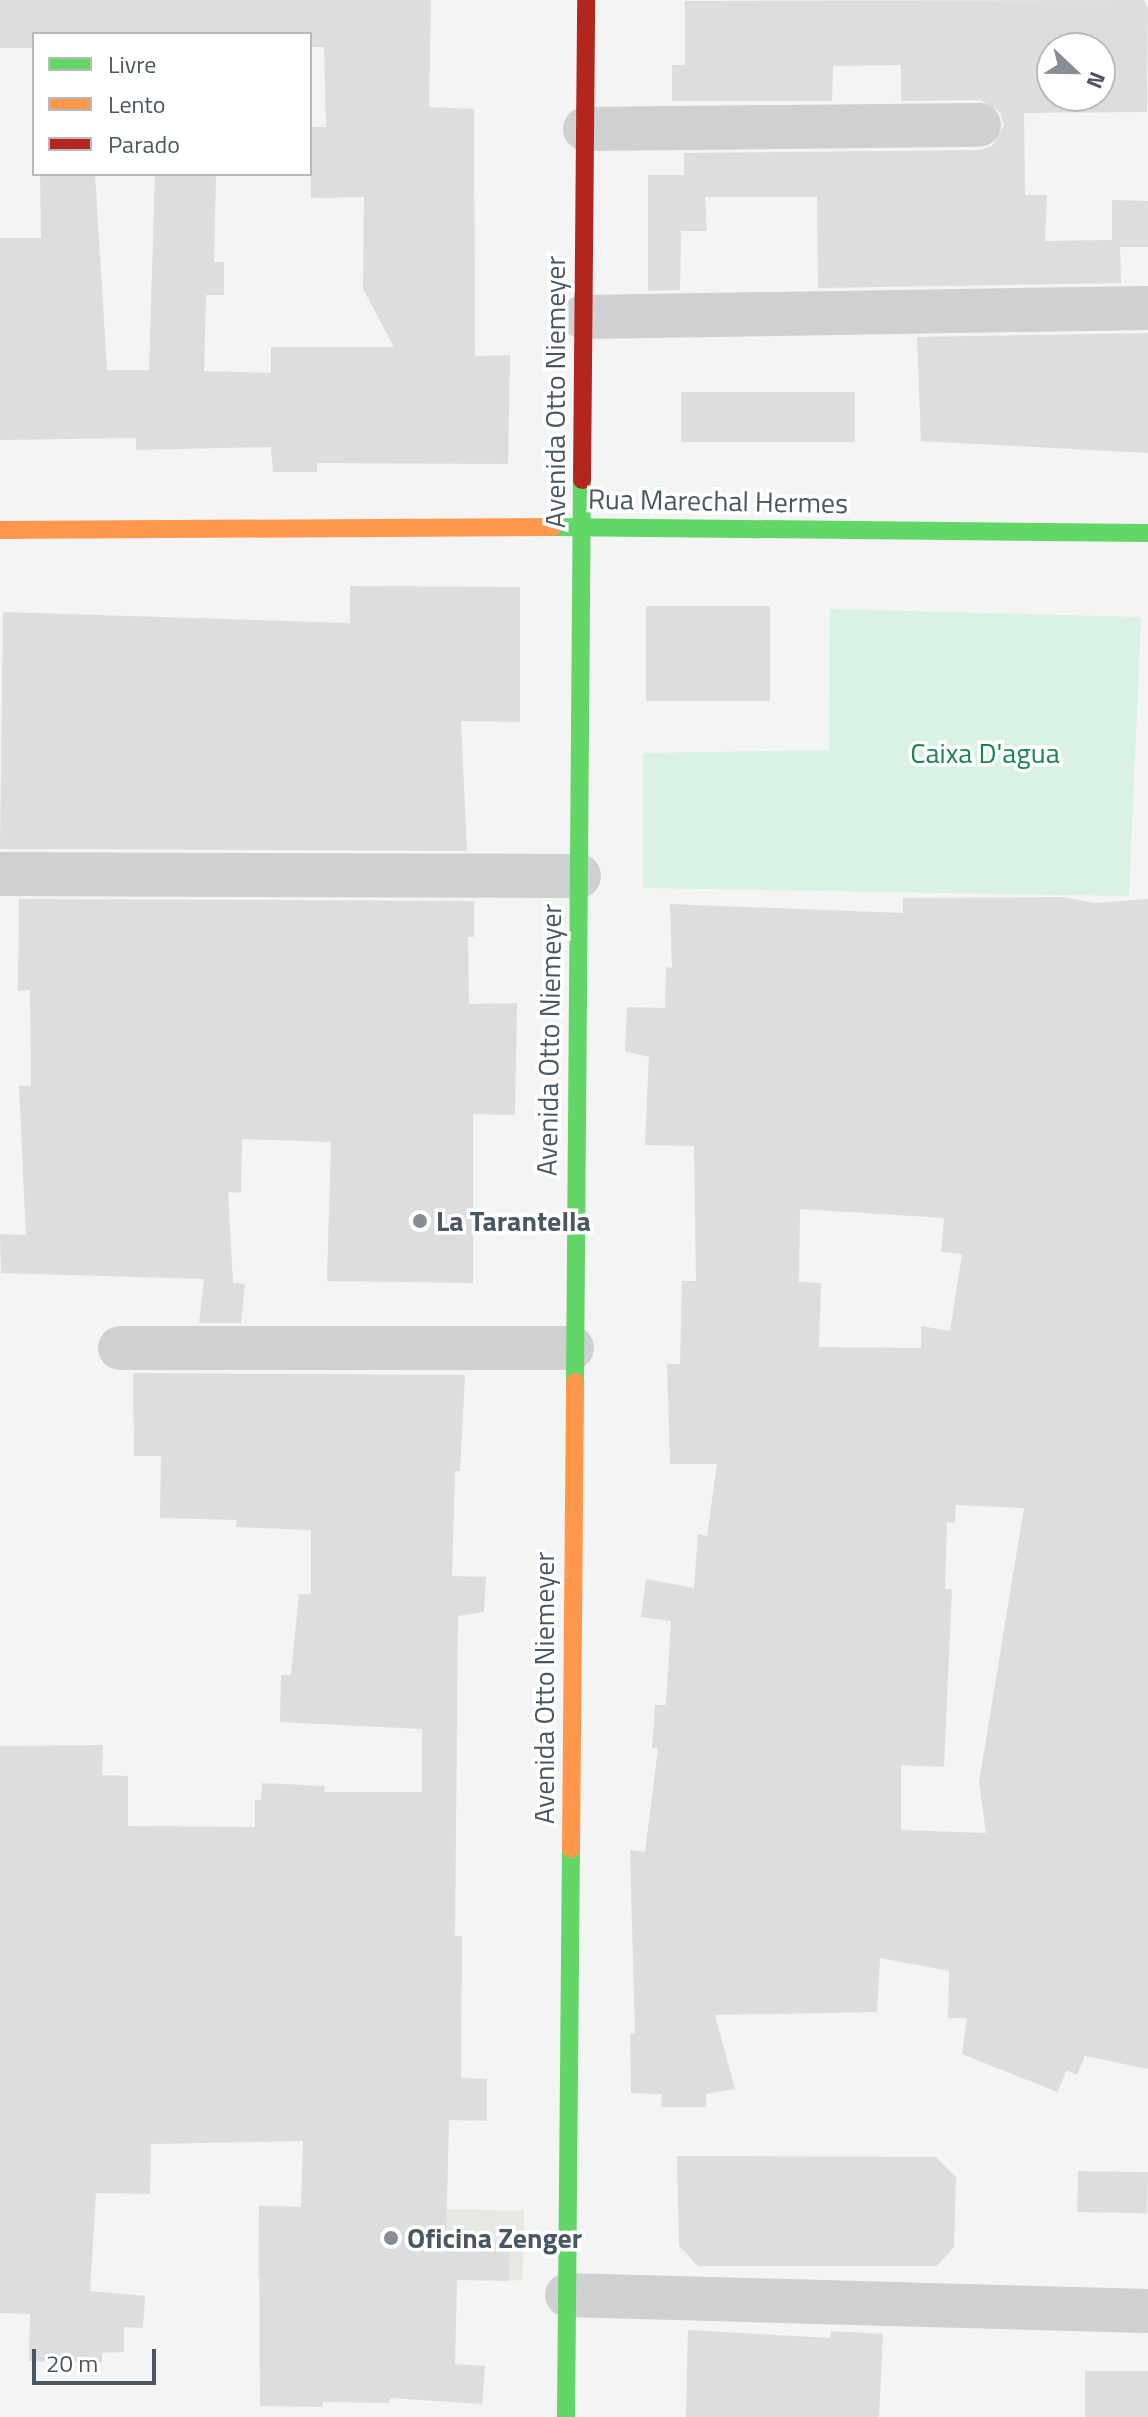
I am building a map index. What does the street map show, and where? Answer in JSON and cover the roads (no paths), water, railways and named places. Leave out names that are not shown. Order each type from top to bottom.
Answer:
[{"type":"main road","name":"Avenida Otto Niemeyer","points":[[566,2417],[572,1348],[586,0]]},
{"type":"main road","name":"Rua Marechal Hermes","points":[[0,530],[582,527],[1148,533]]},
{"type":"street","points":[[585,129],[979,125]]},
{"type":"street","points":[[583,317],[1148,308]]},
{"type":"street","points":[[0,874],[579,876]]},
{"type":"street","points":[[120,1348],[572,1348]]},
{"type":"street","points":[[567,2295],[1148,2311]]},
{"type":"place","name":"La Tarantella","points":[[420,1221]]},
{"type":"place","name":"Oficina Zenger","points":[[391,2238]]},
{"type":"park label","name":"Caixa D'agua","points":[[985,753]]}]
